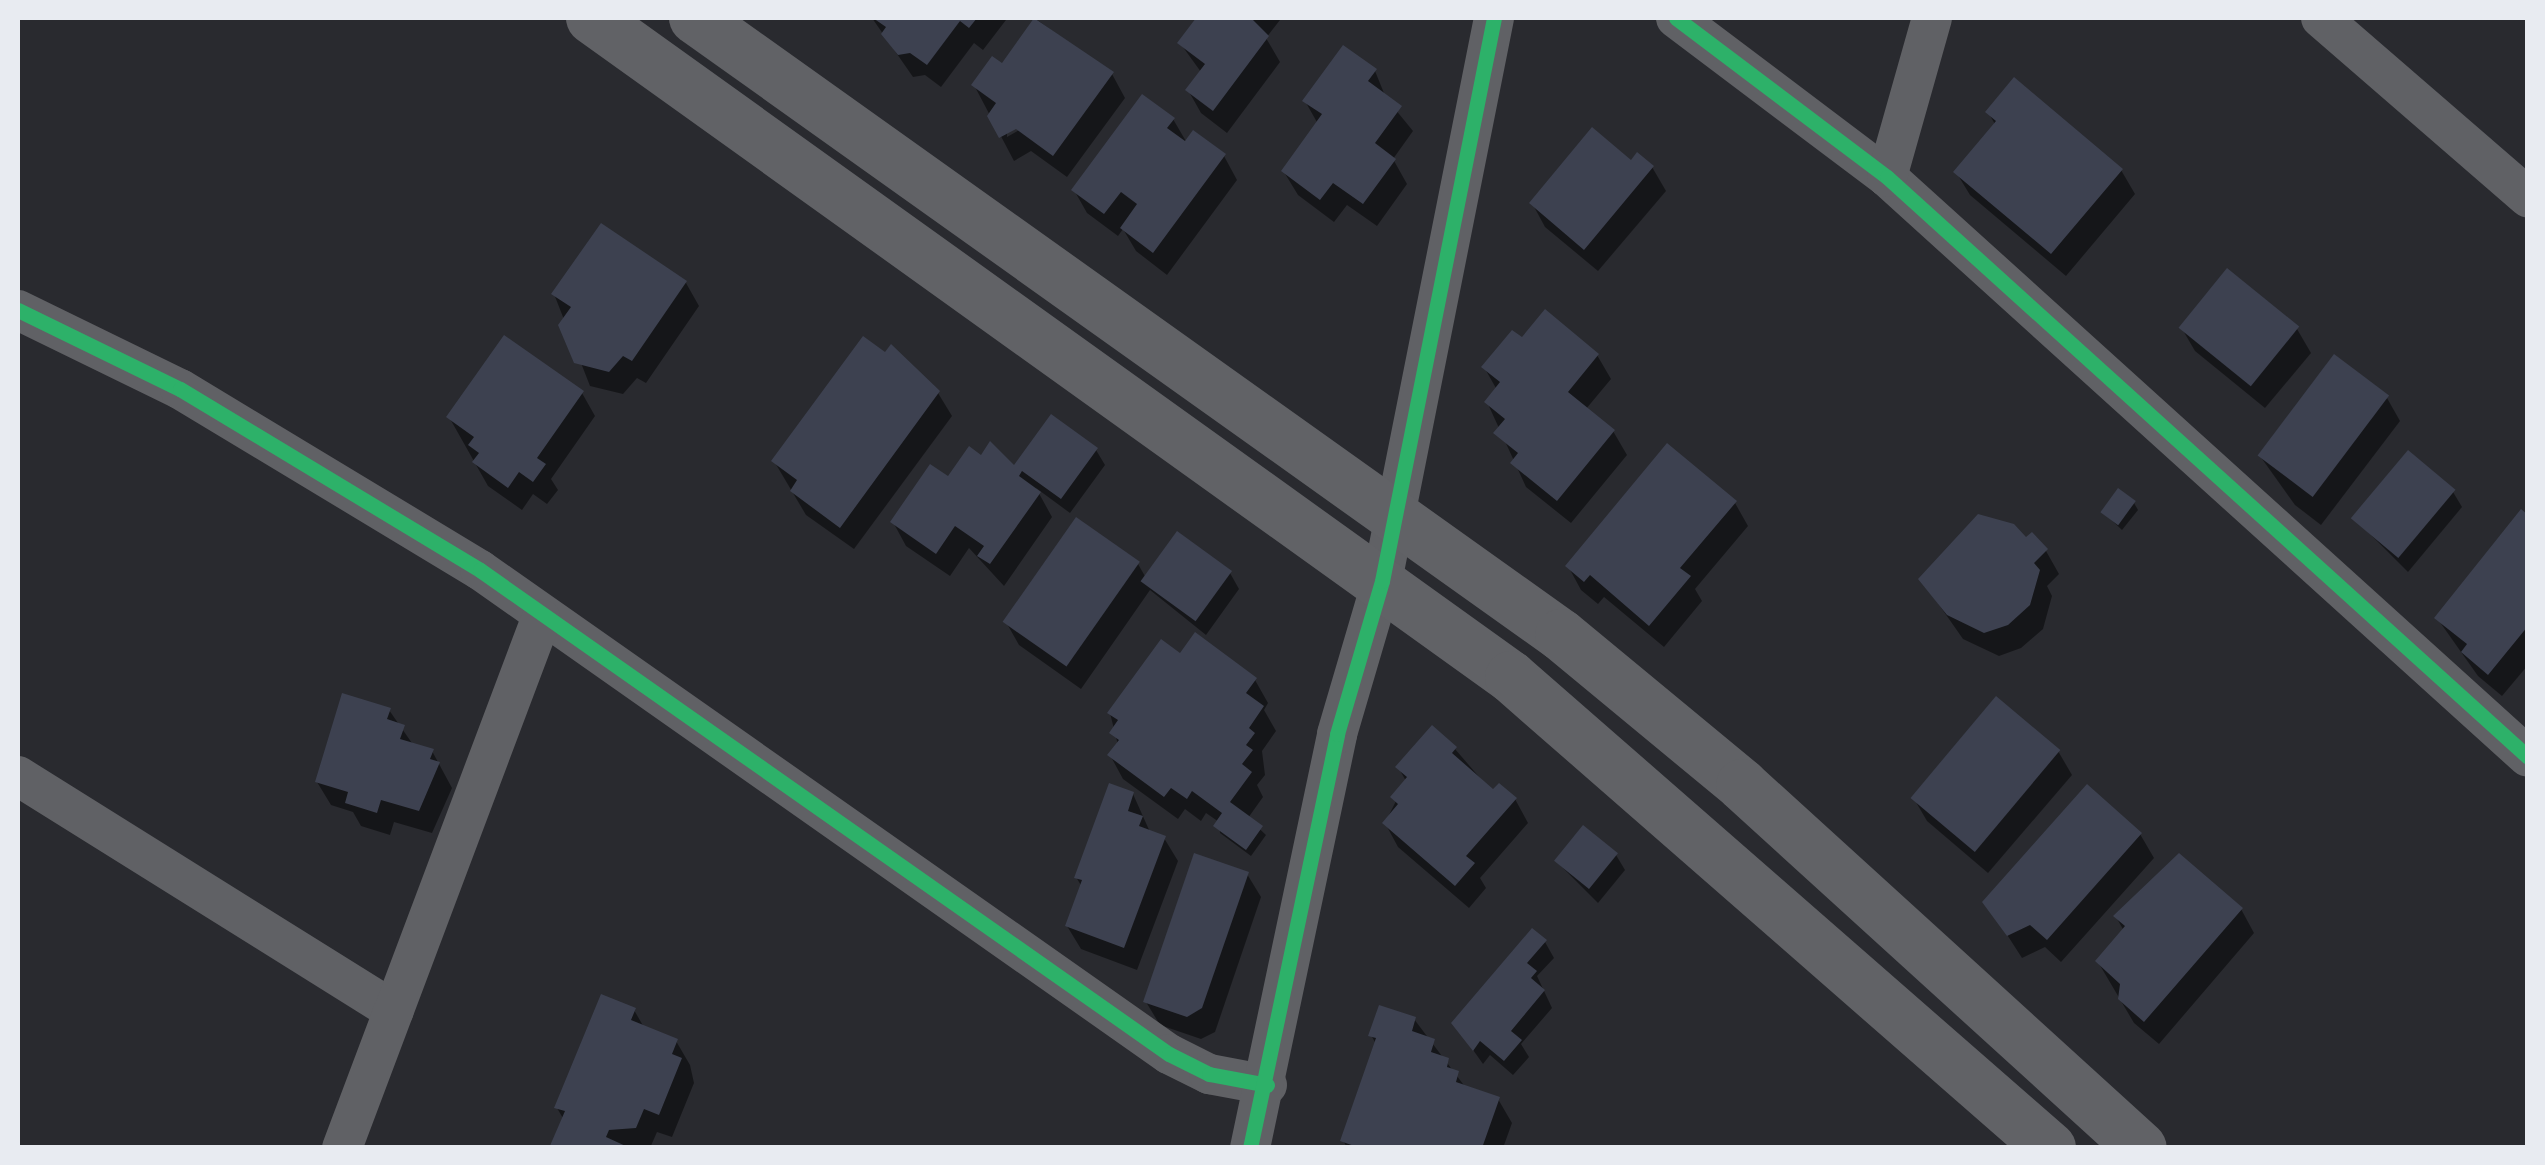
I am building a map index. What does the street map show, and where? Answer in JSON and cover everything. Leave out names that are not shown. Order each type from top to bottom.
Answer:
[{"type":"main road","points":[[592,18],[1511,677],[2050,1148]]},
{"type":"main road","points":[[678,78],[705,25],[1561,634],[1692,741],[2142,1148]]},
{"type":"street","points":[[1250,1148],[1266,1086],[1336,734],[1382,581],[1392,512],[1494,18]]},
{"type":"street","points":[[1676,18],[1887,177],[2528,758]]},
{"type":"street","points":[[1887,177],[1932,18]]},
{"type":"street","points":[[2329,21],[2528,197]]},
{"type":"street","points":[[18,310],[229,417],[480,570],[540,619],[1169,1054],[1210,1074],[1266,1086]]},
{"type":"street","points":[[342,1148],[540,619]]},
{"type":"street","points":[[18,776],[394,1011]]},
{"type":"building","points":[[873,18],[977,18],[969,28],[960,21],[927,65],[910,53],[898,55],[881,34],[886,27]]},
{"type":"building","points":[[1034,18],[1114,72],[1053,156],[1016,129],[999,138],[987,116],[996,103],[971,85],[992,56],[1002,63]]},
{"type":"building","points":[[1196,18],[1251,18],[1269,36],[1213,111],[1185,90],[1205,64],[1177,43]]},
{"type":"building","points":[[1343,45],[1377,69],[1368,81],[1402,106],[1375,143],[1396,159],[1363,204],[1333,183],[1320,200],[1281,171],[1322,114],[1302,101]]},
{"type":"building","points":[[2014,77],[2123,169],[2051,254],[1953,172],[1996,121],[1985,112]]},
{"type":"building","points":[[1142,94],[1175,118],[1167,128],[1185,141],[1193,130],[1226,154],[1153,253],[1120,228],[1137,204],[1121,192],[1104,214],[1071,190]]},
{"type":"building","points":[[1592,127],[1631,160],[1637,152],[1654,166],[1584,250],[1529,203]]},
{"type":"building","points":[[601,223],[687,281],[632,361],[623,356],[609,372],[574,363],[558,325],[571,307],[551,294]]},
{"type":"building","points":[[2227,268],[2299,327],[2251,386],[2179,328]]},
{"type":"building","points":[[1545,309],[1599,354],[1568,392],[1615,430],[1557,501],[1510,463],[1518,453],[1493,433],[1505,419],[1484,402],[1500,382],[1481,367],[1512,330],[1522,337]]},
{"type":"building","points":[[504,335],[584,391],[537,458],[546,464],[533,482],[519,472],[508,488],[472,462],[479,453],[468,445],[474,437],[446,417]]},
{"type":"building","points":[[863,336],[885,352],[891,344],[940,391],[840,528],[790,491],[797,480],[771,461]]},
{"type":"building","points":[[2334,354],[2389,396],[2313,497],[2258,455]]},
{"type":"building","points":[[1051,414],[1098,448],[1061,499],[1022,471],[1019,476],[1041,492],[990,564],[977,556],[984,546],[955,526],[936,554],[890,522],[930,464],[948,476],[969,446],[981,455],[990,441],[1014,465]]},
{"type":"building","points":[[1667,443],[1737,501],[1680,568],[1691,576],[1649,626],[1590,575],[1584,582],[1565,566]]},
{"type":"building","points":[[2408,450],[2455,490],[2398,558],[2351,518]]},
{"type":"building","points":[[2118,488],[2136,501],[2118,525],[2100,512]]},
{"type":"building","points":[[2521,509],[2528,515],[2528,626],[2488,675],[2461,652],[2467,644],[2434,618]]},
{"type":"building","points":[[1978,514],[2014,524],[2026,537],[2032,532],[2048,549],[2034,563],[2040,570],[2030,605],[2008,625],[1984,633],[1947,615],[1918,579]]},
{"type":"building","points":[[1076,517],[1140,562],[1066,667],[1003,622]]},
{"type":"building","points":[[1177,531],[1232,571],[1196,621],[1141,581]]},
{"type":"building","points":[[1195,632],[1257,678],[1246,693],[1264,706],[1249,728],[1255,733],[1246,745],[1253,750],[1242,764],[1252,772],[1230,802],[1263,826],[1246,850],[1213,826],[1222,813],[1192,791],[1187,799],[1171,788],[1164,797],[1107,755],[1119,740],[1109,733],[1118,720],[1107,713],[1161,639],[1180,653]]},
{"type":"building","points":[[342,693],[391,708],[387,719],[405,725],[400,739],[434,749],[430,759],[440,762],[419,811],[381,800],[377,813],[345,803],[348,792],[315,782]]},
{"type":"building","points":[[1996,696],[2060,750],[1975,852],[1911,798]]},
{"type":"building","points":[[1432,725],[1457,747],[1452,753],[1493,789],[1499,783],[1517,798],[1466,856],[1475,863],[1455,886],[1382,823],[1398,804],[1390,797],[1407,777],[1395,767]]},
{"type":"building","points":[[1109,783],[1134,792],[1128,811],[1143,816],[1139,826],[1166,836],[1124,948],[1065,926],[1082,880],[1074,878]]},
{"type":"building","points":[[2087,784],[2142,833],[2047,940],[2030,925],[2007,936],[1982,902]]},
{"type":"building","points":[[1583,825],[1618,853],[1589,889],[1554,861]]},
{"type":"building","points":[[1194,853],[1249,872],[1202,1008],[1187,1017],[1143,1002]]},
{"type":"building","points":[[2179,853],[2243,908],[2144,1022],[2118,999],[2120,984],[2095,961],[2125,926],[2113,916]]},
{"type":"building","points":[[1532,928],[1547,940],[1527,963],[1537,971],[1531,978],[1545,990],[1511,1031],[1522,1040],[1504,1061],[1480,1041],[1473,1051],[1451,1023]]},
{"type":"building","points":[[601,994],[636,1008],[631,1020],[678,1039],[672,1054],[682,1058],[659,1115],[644,1109],[636,1128],[609,1130],[606,1137],[630,1148],[549,1148],[565,1111],[554,1108]]},
{"type":"building","points":[[1379,1005],[1416,1017],[1412,1031],[1435,1039],[1431,1052],[1449,1058],[1447,1067],[1459,1071],[1456,1082],[1500,1097],[1482,1148],[1360,1148],[1340,1141],[1376,1038],[1368,1036]]},
{"type":"cycle path","points":[[1250,1148],[1337,734],[1382,581],[1494,18]]},
{"type":"cycle path","points":[[1676,18],[1887,177],[2528,757]]},
{"type":"cycle path","points":[[18,310],[180,389],[480,570],[1169,1054],[1209,1074],[1267,1085]]}]
